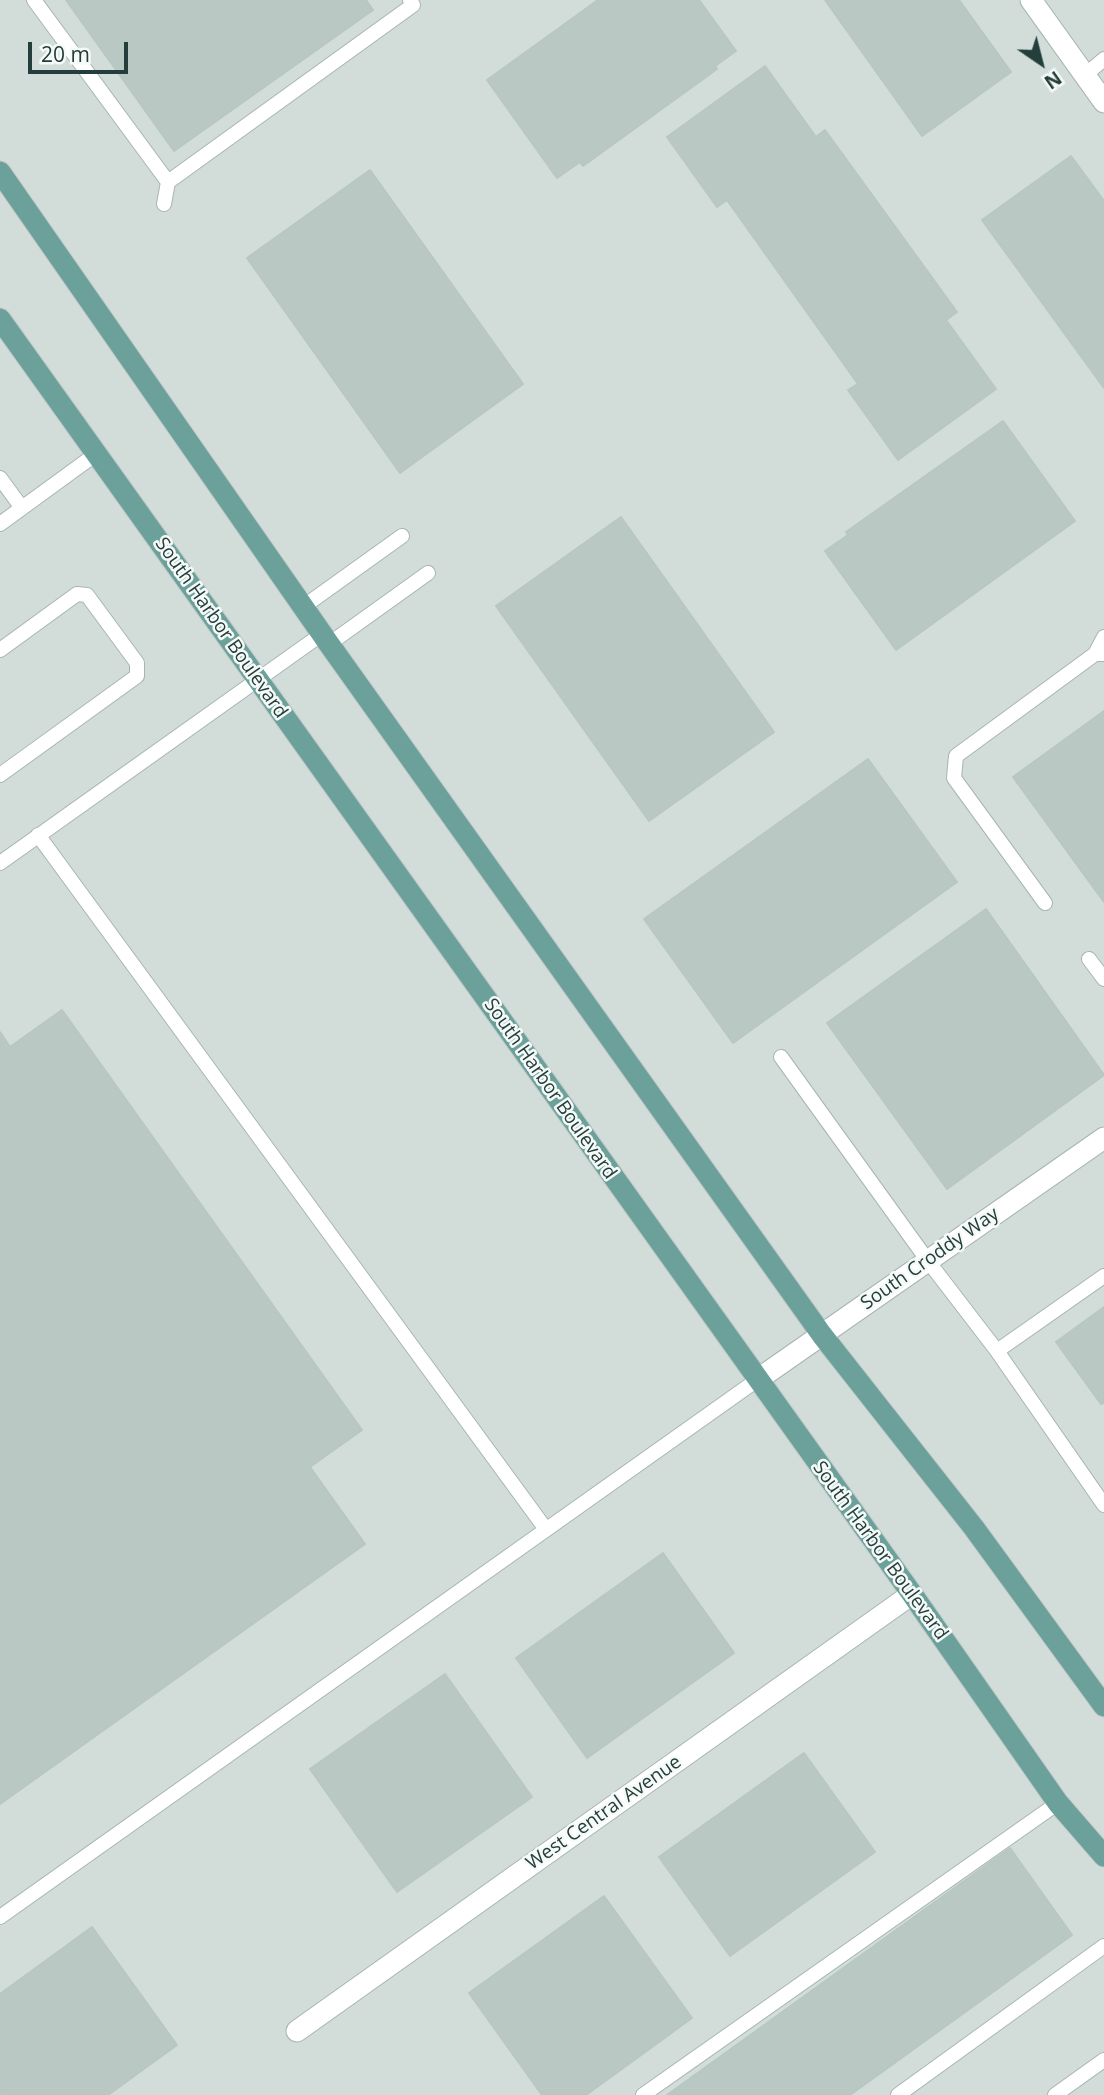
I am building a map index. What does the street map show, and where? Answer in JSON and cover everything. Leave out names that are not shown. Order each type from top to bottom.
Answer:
[{"type":"main road","points":[[0,172],[325,639],[822,1335],[974,1528],[1104,1706]]},
{"type":"main road","name":"South Harbor Boulevard","points":[[0,319],[912,1594],[1058,1803],[1104,1856]]},
{"type":"street","points":[[1031,0],[1104,102]]},
{"type":"street","name":"South Croddy Way","points":[[757,1380],[1104,1138]]},
{"type":"street","name":"West Central Avenue","points":[[297,2031],[912,1594]]},
{"type":"lane","points":[[34,0],[168,182]]},
{"type":"lane","points":[[163,204],[168,182],[414,2]]},
{"type":"lane","points":[[1085,75],[1104,59]]},
{"type":"lane","points":[[0,524],[96,454]]},
{"type":"lane","points":[[0,478],[22,508]]},
{"type":"lane","points":[[303,607],[402,536]]},
{"type":"lane","points":[[0,863],[258,680],[428,573]]},
{"type":"lane","points":[[0,650],[77,594],[87,595],[137,663],[137,676],[0,775]]},
{"type":"lane","points":[[1045,902],[954,778],[956,756],[1100,654],[1104,637]]},
{"type":"lane","points":[[38,835],[545,1528]]},
{"type":"lane","points":[[1089,959],[1104,979]]},
{"type":"lane","points":[[781,1056],[928,1261],[997,1351],[1104,1505]]},
{"type":"lane","points":[[997,1351],[1104,1276]]},
{"type":"lane","points":[[0,1917],[757,1380]]},
{"type":"lane","points":[[643,2095],[1058,1803]]},
{"type":"lane","points":[[898,2095],[1104,1946]]},
{"type":"lane","points":[[1055,2095],[1104,2060]]},
{"type":"shaded area","points":[[0,0],[1104,0],[1104,2095],[0,2095]]},
{"type":"building","points":[[66,0],[366,0],[373,10],[174,151]]},
{"type":"building","points":[[598,0],[699,0],[736,51],[715,66],[717,69],[583,166],[580,162],[557,178],[487,80]]},
{"type":"building","points":[[825,0],[959,0],[1011,72],[922,136]]},
{"type":"building","points":[[765,66],[816,137],[825,130],[957,312],[946,320],[996,389],[898,460],[848,390],[858,384],[727,200],[717,207],[667,137]]},
{"type":"building","points":[[1071,156],[1104,201],[1104,388],[982,220]]},
{"type":"building","points":[[370,170],[523,384],[400,473],[247,258]]},
{"type":"building","points":[[1003,421],[1075,521],[896,650],[825,551],[848,535],[846,532]]},
{"type":"building","points":[[621,517],[774,732],[649,821],[496,606]]},
{"type":"building","points":[[1104,711],[1104,902],[1013,777]]},
{"type":"building","points":[[868,759],[957,882],[733,1043],[644,919]]},
{"type":"building","points":[[986,909],[1104,1075],[947,1189],[827,1023]]},
{"type":"building","points":[[62,1010],[362,1430],[310,1467],[365,1544],[0,1804],[0,1032],[10,1047]]},
{"type":"building","points":[[1104,1307],[1104,1403],[1101,1404],[1056,1342]]},
{"type":"building","points":[[663,1553],[734,1653],[587,1758],[516,1658]]},
{"type":"building","points":[[445,1674],[532,1797],[397,1892],[310,1769]]},
{"type":"building","points":[[804,1753],[875,1852],[730,1956],[659,1857]]},
{"type":"building","points":[[1010,1848],[1072,1935],[850,2095],[667,2095]]},
{"type":"building","points":[[604,1896],[692,2018],[586,2095],[542,2095],[469,1993]]},
{"type":"building","points":[[92,1927],[177,2045],[108,2095],[0,2095],[0,1994]]}]
